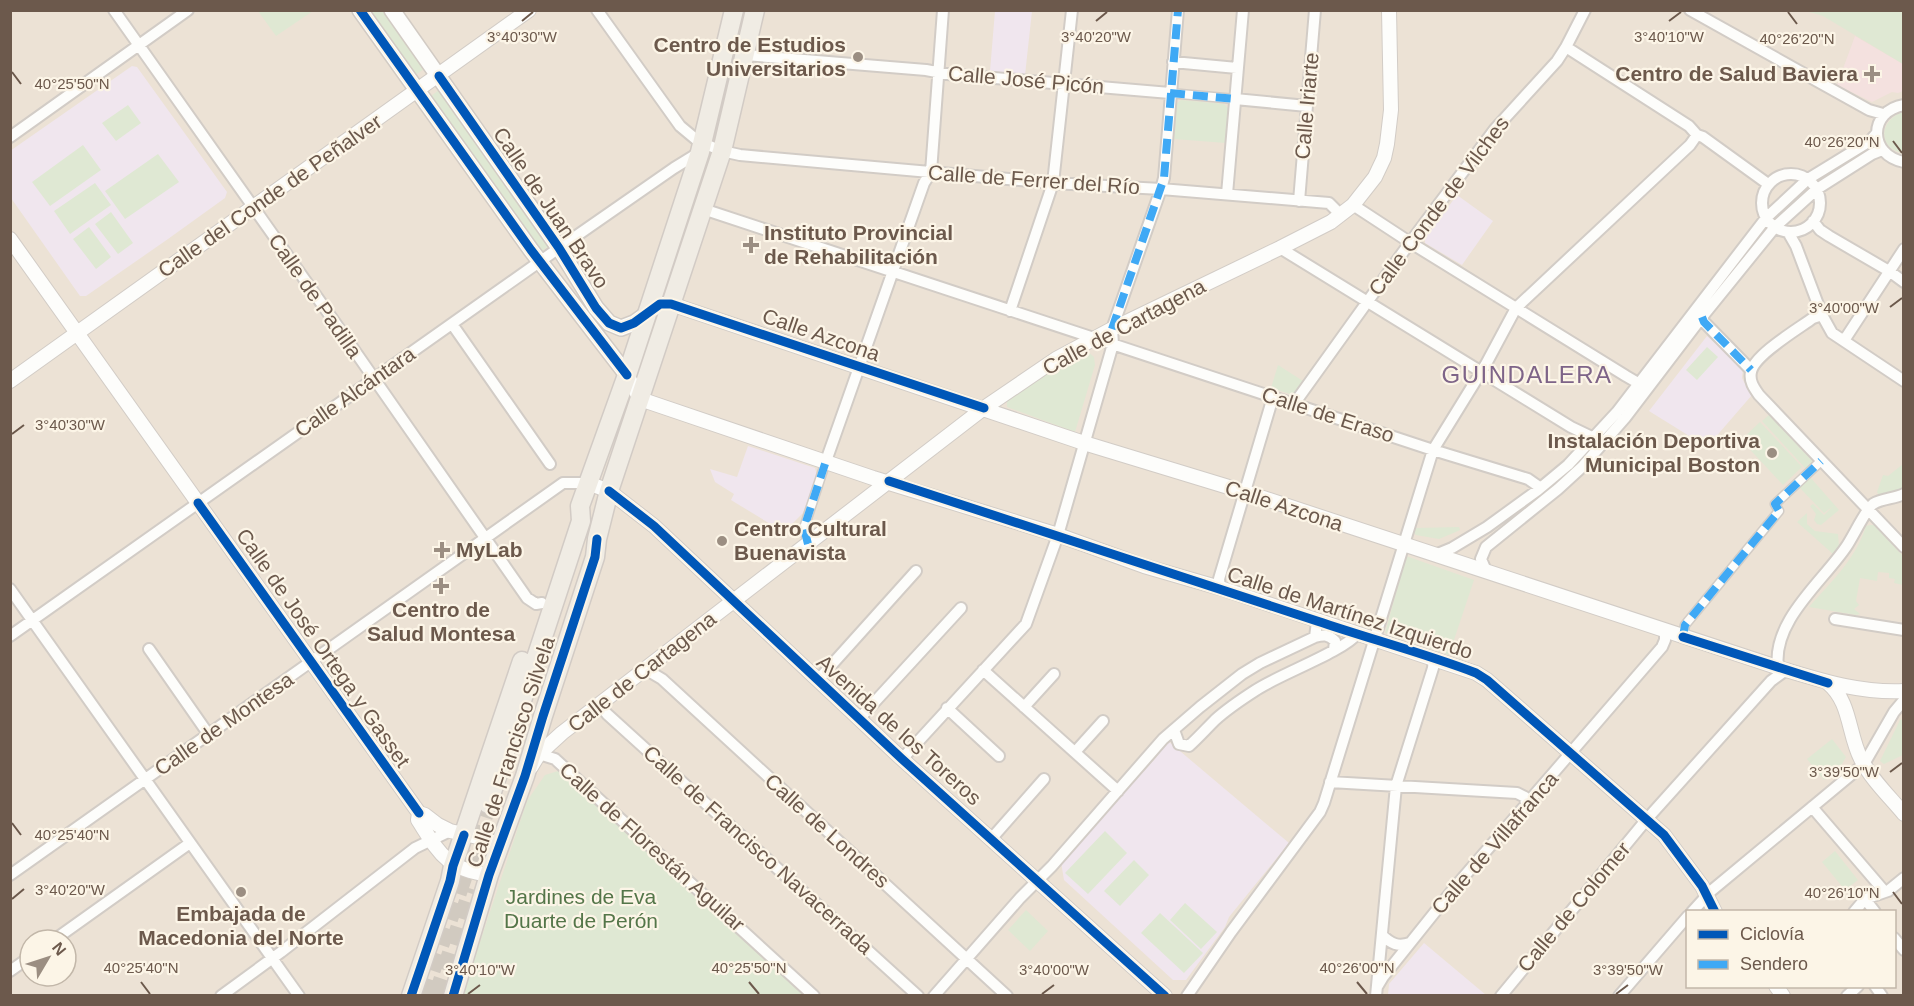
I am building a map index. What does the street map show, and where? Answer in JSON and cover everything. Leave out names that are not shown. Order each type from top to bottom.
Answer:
[{"type":"main road","name":"Calle de Juan Bravo","points":[[360,10],[418,92],[549,255],[609,323],[621,328],[634,323],[648,313]]},
{"type":"main road","name":"Calle de Juan Bravo","points":[[392,10],[439,76],[549,255],[627,375]]},
{"type":"main road","name":"Calle de Francisco Silvela","points":[[411,996],[450,881],[457,833],[572,516],[580,506],[648,313],[702,148],[734,10]]},
{"type":"main road","name":"Calle de Francisco Silvela","points":[[453,996],[489,875],[525,776],[595,556],[609,491],[722,150],[755,10]]},
{"type":"main road","name":"Calle de Francisco Silvela","points":[[580,506],[581,521],[494,806],[584,555],[597,539]]},
{"type":"street","name":"Calle de Padilla","points":[[114,10],[527,598],[536,604],[542,603]]},
{"type":"street","points":[[10,137],[188,10]]},
{"type":"street","name":"Calle del Conde de Peñalver","points":[[10,381],[530,10]]},
{"type":"street","name":"Calle de Ferrer del Río","points":[[597,10],[680,126],[698,141],[702,148],[740,155],[1053,183],[1161,189],[1329,203],[1341,215]]},
{"type":"street","points":[[808,544],[804,528],[825,461],[924,183],[931,172],[942,10]]},
{"type":"street","points":[[1010,311],[1053,183],[1072,10]]},
{"type":"street","points":[[902,759],[1026,624],[1058,535],[1113,344],[1113,329],[1164,178],[1178,10]]},
{"type":"street","points":[[1227,194],[1243,10]]},
{"type":"street","name":"Calle Iriarte","points":[[1299,201],[1315,10]]},
{"type":"street","name":"Calle de Cartagena","points":[[525,776],[539,754],[599,704],[984,408],[1056,360],[1094,338],[1280,248],[1341,215],[1353,205],[1375,177],[1387,144],[1391,110],[1389,10]]},
{"type":"street","name":"Calle Conde de Vilches","points":[[1294,404],[1495,129],[1557,61],[1585,10]]},
{"type":"street","points":[[1690,10],[1869,110],[1883,114]]},
{"type":"street","points":[[1566,47],[1689,126],[1697,135],[1768,184]]},
{"type":"street","name":"Calle José Picón","points":[[745,55],[1307,106]]},
{"type":"street","points":[[1173,62],[1237,68]]},
{"type":"street","points":[[1904,105],[1896,106],[1883,114],[1876,134],[1882,150],[1894,159],[1904,162]]},
{"type":"street","points":[[1435,555],[1452,548],[1487,527],[1568,465],[1617,412],[1766,218],[1808,179],[1870,141],[1876,134]]},
{"type":"street","points":[[1187,996],[1231,932],[1320,812],[1433,450],[1482,371],[1516,308],[1682,152],[1697,135]]},
{"type":"street","name":"Calle Alcántara","points":[[10,636],[702,148]]},
{"type":"street","points":[[1486,571],[1481,559],[1486,546],[1582,467],[1653,382],[1775,227],[1816,189],[1882,150]]},
{"type":"street","points":[[1789,173],[1808,179],[1820,198],[1820,208],[1813,221],[1802,230],[1788,232],[1775,227],[1766,218],[1762,208],[1762,198],[1768,184],[1789,173]]},
{"type":"street","points":[[1353,205],[1638,383],[1653,382]]},
{"type":"street","name":"Calle de Eraso","points":[[703,209],[1433,450],[1528,479],[1538,486],[1538,490]]},
{"type":"street","points":[[1813,221],[1829,236],[1904,282]]},
{"type":"street","points":[[1788,232],[1796,246],[1822,315],[1832,333],[1904,381]]},
{"type":"street","name":"Calle de José Ortega y Gasset","points":[[10,239],[419,813],[457,833],[482,838],[499,845]]},
{"type":"street","points":[[1280,248],[1594,438]]},
{"type":"street","points":[[1843,340],[1904,249]]},
{"type":"street","points":[[648,313],[660,304],[670,304]]},
{"type":"street","name":"Calle Azcona","points":[[670,304],[1084,443],[1245,492],[1828,683],[1871,692],[1904,691]]},
{"type":"street","points":[[1822,315],[1817,316],[1765,354],[1751,370],[1751,380],[1759,395],[1904,547]]},
{"type":"street","points":[[1702,318],[1751,370]]},
{"type":"street","points":[[452,324],[550,464]]},
{"type":"street","name":"Calle de Juan Bravo","points":[[627,375],[640,399]]},
{"type":"street","points":[[1220,588],[1220,579],[1273,397]]},
{"type":"street","name":"Calle de Martínez Izquierdo","points":[[640,399],[873,478],[889,481],[1058,535],[1144,566],[1220,588],[1476,673],[1487,680],[1647,819],[1672,844],[1707,895],[1714,910]]},
{"type":"street","points":[[1683,637],[1685,625],[1779,512],[1775,504],[1821,461]]},
{"type":"street","name":"Calle de Montesa","points":[[10,875],[563,483],[588,483]]},
{"type":"street","name":"Avenida de los Toreros","points":[[588,483],[609,491],[654,526],[902,759],[1164,995]]},
{"type":"street","points":[[1782,668],[1777,654],[1788,622],[1794,612],[1839,558],[1868,509],[1876,503],[1903,496]]},
{"type":"street","points":[[818,681],[916,572]]},
{"type":"street","points":[[10,588],[299,996]]},
{"type":"street","points":[[860,719],[961,608]]},
{"type":"street","points":[[1835,619],[1904,630]]},
{"type":"street","points":[[1315,637],[1317,622]]},
{"type":"street","name":"Calle de Villafranca","points":[[1376,991],[1410,943],[1662,647],[1665,631]]},
{"type":"street","points":[[1174,730],[1179,744],[1189,747],[1215,720],[1254,691],[1271,680],[1334,650],[1357,634]]},
{"type":"street","points":[[934,996],[1163,739],[1242,674],[1260,663],[1315,637],[1326,635],[1335,641],[1334,650]]},
{"type":"street","points":[[149,649],[209,735]]},
{"type":"street","points":[[1376,991],[1396,786],[1433,668],[1434,658]]},
{"type":"street","name":"Calle de Colomer","points":[[1501,996],[1647,819],[1782,668]]},
{"type":"street","name":"Calle de Londres","points":[[645,669],[662,679],[1007,996]]},
{"type":"street","points":[[983,670],[1118,791]]},
{"type":"street","points":[[1024,707],[1054,674]]},
{"type":"street","points":[[1828,683],[1844,703],[1857,749],[1864,764],[1904,814]]},
{"type":"street","points":[[1694,910],[1707,895],[1864,764],[1894,712],[1904,700]]},
{"type":"street","name":"Calle de Francisco Navacerrada","points":[[599,704],[607,714],[918,996]]},
{"type":"street","points":[[947,708],[999,756]]},
{"type":"street","points":[[1075,752],[1103,721]]},
{"type":"street","name":"Calle de Florestán Aguilar","points":[[539,754],[555,759],[814,996]]},
{"type":"street","points":[[992,838],[1044,779]]},
{"type":"street","points":[[1330,782],[1517,794],[1525,797],[1527,804]]},
{"type":"street","points":[[1812,807],[1885,892]]},
{"type":"street","name":"Calle de José Ortega y Gasset","points":[[419,813],[418,820],[444,858],[453,866]]},
{"type":"street","points":[[221,996],[416,848],[431,840],[457,833]]},
{"type":"street","points":[[71,928],[190,843]]},
{"type":"street","points":[[453,866],[472,873],[489,875]]},
{"type":"street","points":[[1856,910],[1865,899],[1885,892],[1904,878]]},
{"type":"street","points":[[1865,899],[1873,910]]},
{"type":"street","points":[[1619,996],[1686,918]]},
{"type":"street","points":[[1382,935],[1397,945],[1410,943]]},
{"type":"shaded area","points":[[10,11],[1903,11],[1903,995],[11,995]]},
{"type":"shaded area","points":[[995,11],[1032,11],[1025,75],[990,71]]},
{"type":"shaded area","name":"Centro de Salud Baviera","points":[[1855,36],[1903,64],[1903,91],[1892,92],[1872,102],[1837,85]]},
{"type":"shaded area","points":[[132,66],[137,67],[227,192],[225,198],[168,239],[86,296],[80,296],[11,198],[10,151]]},
{"type":"shaded area","points":[[1457,195],[1493,221],[1462,265],[1425,243],[1425,238]]},
{"type":"shaded area","points":[[1707,336],[1743,369],[1742,378],[1752,395],[1707,447],[1649,411]]},
{"type":"shaded area","points":[[748,446],[815,468],[817,475],[803,513],[787,529],[772,525],[731,500],[734,494],[715,482],[710,469],[737,477]]},
{"type":"shaded area","points":[[1168,741],[1289,843],[1229,917],[1225,927],[1186,980],[1173,980],[1064,880],[1061,862],[1154,760]]},
{"type":"shaded area","points":[[1424,943],[1486,995],[1388,995],[1389,984]]},
{"type":"green space","points":[[258,10],[313,11],[276,36]]},
{"type":"green space","points":[[369,11],[387,11],[427,67],[414,76]]},
{"type":"green space","points":[[1806,11],[1903,11],[1903,64],[1823,16]]},
{"type":"green space","points":[[443,90],[550,245],[542,251],[538,250],[432,101],[431,96]]},
{"type":"green space","points":[[1181,100],[1224,104],[1229,109],[1226,143],[1174,139],[1176,104]]},
{"type":"green space","points":[[128,105],[141,123],[116,141],[102,123]]},
{"type":"green space","points":[[1903,113],[1903,153],[1889,146],[1884,135],[1888,123]]},
{"type":"green space","points":[[83,145],[101,170],[50,206],[32,182]]},
{"type":"green space","points":[[158,154],[179,182],[125,219],[105,191]]},
{"type":"green space","points":[[95,183],[111,205],[70,234],[54,211]]},
{"type":"green space","points":[[111,212],[133,243],[118,254],[95,224]]},
{"type":"green space","points":[[89,227],[111,257],[96,269],[73,239]]},
{"type":"green space","points":[[1707,347],[1718,357],[1697,380],[1686,370]]},
{"type":"green space","points":[[1087,351],[1094,357],[1095,365],[1075,432],[1007,407],[1007,400],[1080,353]]},
{"type":"green space","points":[[1278,365],[1303,381],[1293,395],[1271,388]]},
{"type":"green space","points":[[1769,415],[1814,463],[1807,470],[1762,421]]},
{"type":"green space","name":"Instalación Deportiva Municipal Boston","points":[[1760,422],[1802,467],[1783,485],[1741,440]]},
{"type":"green space","points":[[1903,464],[1903,487],[1897,491],[1879,495],[1877,492],[1883,475],[1888,476]]},
{"type":"green space","points":[[1810,477],[1839,510],[1821,525],[1814,520],[1816,514],[1810,506],[1813,504],[1824,515],[1833,506],[1824,513],[1799,487]]},
{"type":"green space","points":[[1807,513],[1807,524],[1815,531],[1838,534],[1839,547],[1833,554],[1797,522]]},
{"type":"green space","points":[[1874,525],[1903,556],[1903,585],[1894,583],[1895,579],[1889,578],[1889,573],[1878,572],[1877,581],[1860,578],[1856,601],[1859,605],[1854,609],[1860,614],[1856,615],[1809,607],[1842,570],[1862,538],[1866,526]]},
{"type":"green space","points":[[1459,527],[1460,530],[1439,539],[1416,535],[1413,532],[1416,528]]},
{"type":"green space","points":[[1406,556],[1474,580],[1449,655],[1385,633]]},
{"type":"green space","points":[[1903,719],[1903,755],[1884,764],[1880,761],[1900,720]]},
{"type":"green space","points":[[1832,739],[1846,757],[1842,764],[1824,780],[1807,759]]},
{"type":"green space","name":"Jardines de Eva Duarte de Perón","points":[[558,771],[803,995],[462,996],[527,801],[545,775]]},
{"type":"green space","points":[[1105,831],[1127,853],[1088,894],[1065,873]]},
{"type":"green space","points":[[1835,851],[1858,880],[1845,890],[1822,862]]},
{"type":"green space","points":[[1134,860],[1149,875],[1120,906],[1104,891]]},
{"type":"green space","points":[[1185,903],[1217,932],[1201,949],[1170,920]]},
{"type":"green space","points":[[1026,910],[1048,931],[1030,951],[1008,930]]},
{"type":"green space","points":[[1160,913],[1203,953],[1184,973],[1141,933]]},
{"type":"tunnel","points":[[423,996],[488,804]]},
{"type":"tunnel","points":[[437,996],[472,889]]},
{"type":"marked path","points":[[1112,329],[1164,178],[1178,10]]},
{"type":"marked path","points":[[1170,93],[1235,99]]},
{"type":"marked path","points":[[1702,317],[1704,322],[1751,370]]},
{"type":"marked path","points":[[808,544],[804,528],[826,461]]},
{"type":"marked path","points":[[1683,637],[1685,625],[1779,511],[1775,504],[1821,461]]},
{"type":"cycle path","points":[[360,10],[531,250],[627,375]]},
{"type":"cycle path","points":[[439,76],[559,248],[596,308],[609,323],[621,328],[634,323],[660,304],[671,304],[984,408]]},
{"type":"cycle path","points":[[889,481],[1476,673],[1487,680],[1664,835],[1702,886],[1714,910]]},
{"type":"cycle path","points":[[609,491],[654,526],[902,759],[1165,996]]},
{"type":"cycle path","points":[[198,503],[419,813]]},
{"type":"cycle path","points":[[453,996],[489,875],[525,776],[595,557],[597,539]]},
{"type":"cycle path","points":[[1683,637],[1828,683]]},
{"type":"cycle path","points":[[411,996],[464,835]]},
{"type":"place","name":"Centro de Estudios Universitarios","points":[[858,57]]},
{"type":"place","name":"Centro de Salud Baviera","points":[[1872,74]]},
{"type":"place","name":"Instituto Provincial de Rehabilitación","points":[[751,245]]},
{"type":"place","name":"Instalación Deportiva Municipal Boston","points":[[1772,453]]},
{"type":"place","name":"Centro Cultural Buenavista","points":[[722,541]]},
{"type":"place","name":"MyLab","points":[[442,550]]},
{"type":"place","name":"Centro de Salud Montesa","points":[[441,586]]},
{"type":"place","name":"Embajada de Macedonia del Norte","points":[[241,892]]},
{"type":"district","name":"GUINDALERA","points":[[1527,375]]}]
